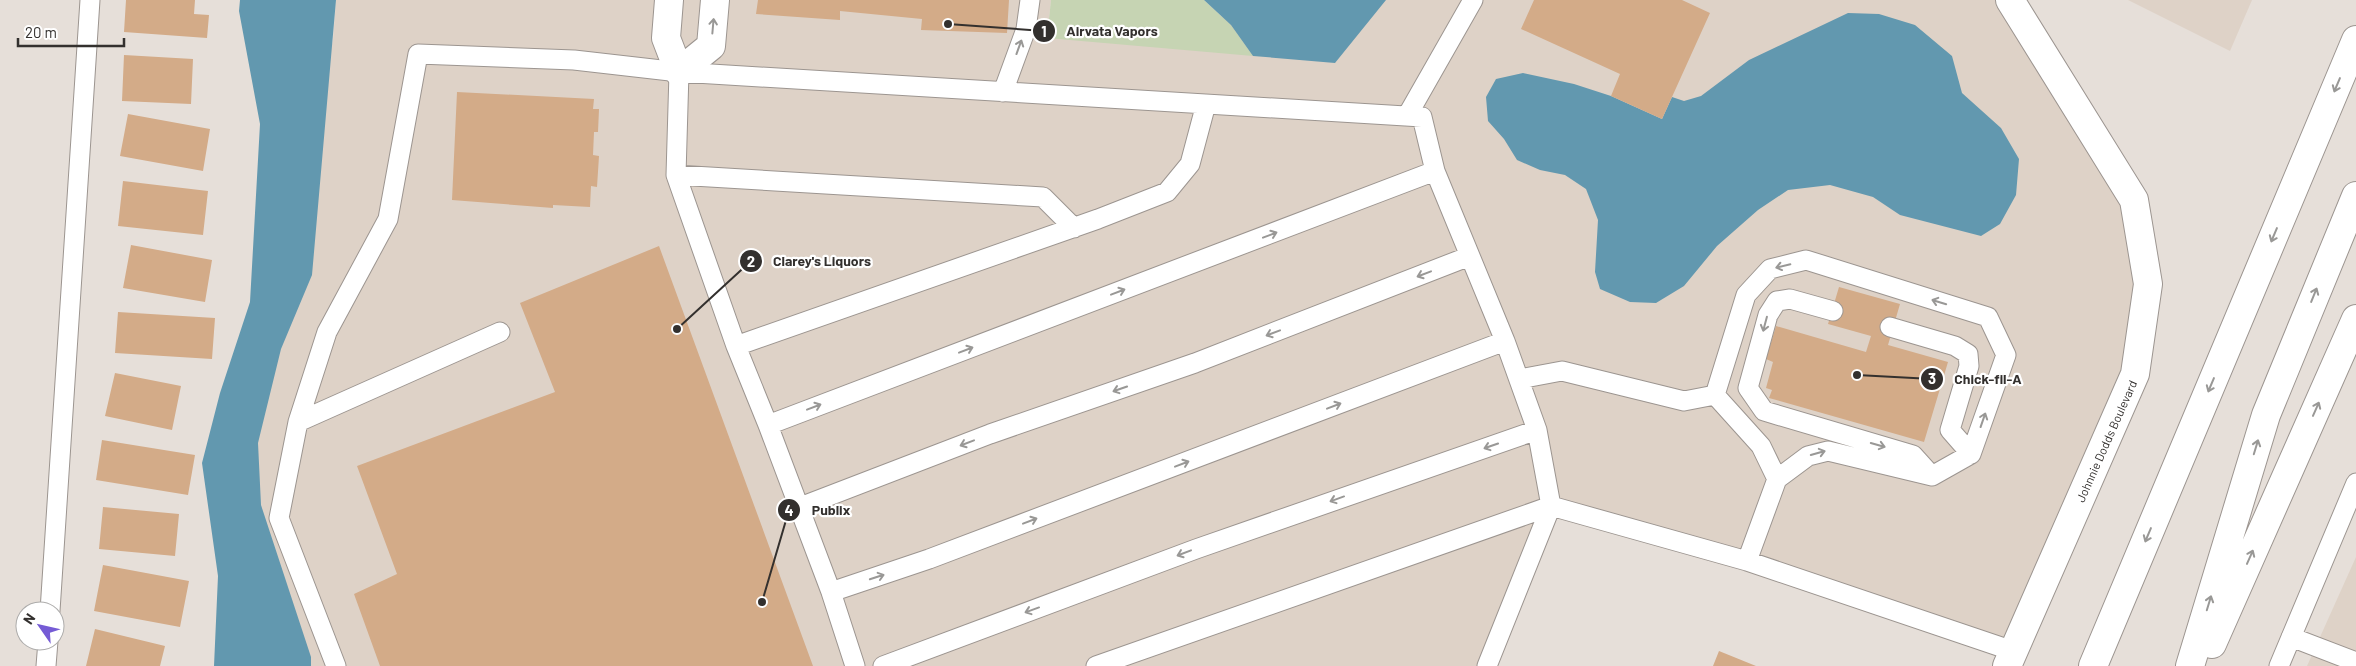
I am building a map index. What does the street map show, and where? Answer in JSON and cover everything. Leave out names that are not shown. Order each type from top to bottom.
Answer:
[{"type":"main road","points":[[669,0],[666,38],[679,72],[711,46],[716,0]]},
{"type":"main road","name":"Johnnie Dodds Boulevard","points":[[2010,0],[2134,200],[2148,284],[2135,374],[2010,659]]},
{"type":"main road","points":[[2093,666],[2356,40]]},
{"type":"main road","points":[[2190,666],[2266,415],[2356,196]]},
{"type":"main road","points":[[2202,666],[2356,319]]},
{"type":"lane","points":[[51,601],[90,0]]},
{"type":"lane","points":[[1003,92],[1026,29],[1030,0]]},
{"type":"lane","points":[[1407,116],[1473,0]]},
{"type":"lane","points":[[336,666],[279,518],[298,422],[327,332],[388,219],[418,54],[574,60],[679,72],[1422,117],[1435,170],[1505,341],[1537,430],[1551,506],[1487,666]]},
{"type":"lane","points":[[679,72],[676,176],[736,346],[800,507],[831,592],[855,666]]},
{"type":"lane","points":[[736,346],[1074,228],[1167,192],[1190,164],[1206,104]]},
{"type":"lane","points":[[768,425],[1435,170]]},
{"type":"lane","points":[[676,176],[1043,197],[1074,228]]},
{"type":"lane","points":[[800,507],[990,434],[1195,363],[1470,256]]},
{"type":"lane","points":[[1715,395],[1746,295],[1770,269],[1806,260],[1988,317],[2006,355],[1971,454],[1932,476],[1828,450],[1808,456],[1777,478],[1747,561]]},
{"type":"lane","points":[[1833,311],[1790,299],[1777,301],[1768,315],[1748,388],[1764,411],[1913,455],[1932,476]]},
{"type":"lane","points":[[1890,327],[1956,346],[1968,354],[1969,366],[1950,430],[1971,454]]},
{"type":"lane","points":[[298,422],[500,332]]},
{"type":"lane","points":[[831,592],[930,559],[1505,341]]},
{"type":"lane","points":[[1518,379],[1562,371],[1684,401],[1715,395]]},
{"type":"lane","points":[[1715,395],[1761,446],[1777,478]]},
{"type":"lane","points":[[883,666],[1196,549],[1537,430]]},
{"type":"lane","points":[[2279,666],[2356,483]]},
{"type":"lane","points":[[1096,666],[1551,506],[1747,561],[2010,659]]},
{"type":"lane","points":[[2291,636],[2356,662]]},
{"type":"lane","points":[[46,666],[47,651]]},
{"type":"shaded area","points":[[336,0],[1051,0],[1047,37],[1376,0],[2010,0],[2134,200],[2135,374],[2013,651],[1551,506],[1487,666],[285,666],[231,511],[333,40]]},
{"type":"shaded area","points":[[2128,0],[2252,0],[2230,51]]},
{"type":"shaded area","points":[[2356,557],[2356,666],[2307,666]]},
{"type":"green space","points":[[1051,0],[1204,0],[1231,25],[1253,56],[1047,38]]},
{"type":"water","points":[[240,0],[336,0],[312,275],[281,349],[258,443],[261,505],[311,657],[311,666],[214,666],[218,576],[202,463],[220,393],[250,302],[260,124],[239,11]]},
{"type":"water","points":[[1204,0],[1386,0],[1335,63],[1253,56],[1231,25]]},
{"type":"water","points":[[1848,13],[1879,14],[1915,25],[1952,56],[1962,93],[2001,128],[2019,159],[2016,195],[2000,224],[1981,236],[1900,215],[1873,197],[1830,185],[1788,190],[1758,210],[1717,246],[1684,286],[1656,303],[1630,302],[1600,289],[1595,272],[1598,220],[1586,189],[1565,175],[1540,170],[1517,160],[1504,139],[1488,121],[1486,97],[1496,79],[1523,73],[1574,84],[1611,96],[1662,119],[1672,97],[1684,101],[1701,96],[1749,60]]},
{"type":"building","points":[[126,0],[195,0],[194,14],[209,15],[207,38],[124,32]]},
{"type":"building","points":[[758,0],[1009,0],[1007,33],[921,30],[922,19],[840,11],[840,20],[756,14]]},
{"type":"building","points":[[1534,0],[1682,0],[1710,13],[1662,119],[1611,96],[1620,74],[1521,29]]},
{"type":"building","points":[[124,55],[193,59],[191,104],[122,101]]},
{"type":"building","points":[[457,92],[594,99],[593,109],[599,109],[598,132],[594,132],[593,155],[599,156],[597,187],[591,186],[590,207],[553,205],[553,208],[452,200]]},
{"type":"building","points":[[128,114],[210,129],[203,171],[120,156]]},
{"type":"building","points":[[123,181],[208,191],[203,235],[118,226]]},
{"type":"building","points":[[131,245],[212,260],[205,302],[123,288]]},
{"type":"building","points":[[659,246],[813,666],[380,666],[354,594],[397,574],[357,466],[555,392],[520,303]]},
{"type":"building","points":[[1839,287],[1900,304],[1888,345],[1948,362],[1924,442],[1769,398],[1772,390],[1766,388],[1773,362],[1766,359],[1776,326],[1866,352],[1871,336],[1828,324]]},
{"type":"building","points":[[118,312],[215,318],[212,359],[115,353]]},
{"type":"building","points":[[115,373],[181,386],[172,430],[105,416]]},
{"type":"building","points":[[102,440],[195,455],[188,495],[96,480]]},
{"type":"building","points":[[103,507],[179,514],[175,556],[99,549]]},
{"type":"building","points":[[103,565],[189,581],[180,627],[94,611]]},
{"type":"building","points":[[95,629],[165,646],[160,666],[86,666]]},
{"type":"building","points":[[1719,651],[1756,666],[1713,666]]},
{"type":"place","name":"Airvata Vapors","points":[[948,24]]},
{"type":"place","name":"Clarey's Liquors","points":[[677,329]]},
{"type":"place","name":"Chick-fil-A","points":[[1857,375]]},
{"type":"place","name":"Publix","points":[[762,602]]}]
